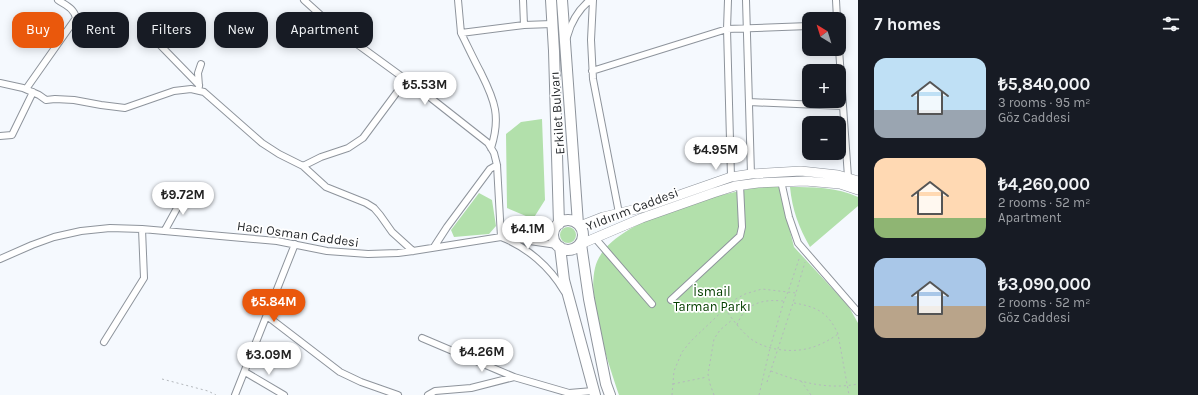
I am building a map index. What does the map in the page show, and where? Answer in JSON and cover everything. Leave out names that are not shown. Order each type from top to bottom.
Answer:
[{"type":"main road","name":"Erkilet Bulvarı","points":[[551,0],[554,51],[557,225]]},
{"type":"main road","name":"Erkilet Bulvarı","points":[[562,0],[579,225]]},
{"type":"main road","points":[[594,393],[564,280],[558,246],[553,235],[557,225],[566,220],[571,220],[579,225],[583,231],[581,244],[589,299],[606,384],[610,395]]},
{"type":"main road","points":[[558,246],[566,250],[570,250],[581,244]]},
{"type":"street","points":[[26,89],[76,18],[72,9],[58,0]]},
{"type":"street","points":[[304,0],[335,28],[483,139],[491,148],[497,165],[501,237]]},
{"type":"street","points":[[458,0],[462,33],[488,87],[494,104],[496,122],[495,135],[491,148]]},
{"type":"street","points":[[522,0],[524,25]]},
{"type":"street","points":[[565,44],[569,30],[575,18],[583,6],[590,0]]},
{"type":"street","points":[[593,0],[591,34],[592,71],[618,213]]},
{"type":"street","points":[[728,0],[727,28],[731,177]]},
{"type":"street","points":[[746,0],[751,174]]},
{"type":"street","points":[[836,0],[837,12]]},
{"type":"street","points":[[462,33],[524,25],[552,24]]},
{"type":"street","points":[[592,71],[727,28],[802,26]]},
{"type":"street","points":[[163,48],[204,92],[262,143],[279,154],[303,166],[326,187],[366,203],[374,208],[398,239],[413,251]]},
{"type":"street","points":[[199,87],[198,73],[201,64]]},
{"type":"street","points":[[303,166],[321,157],[348,148],[363,138],[406,80]]},
{"type":"street","points":[[0,83],[15,85],[26,89],[46,100],[65,99],[125,108],[174,91],[199,87]]},
{"type":"street","points":[[0,136],[12,135],[33,92]]},
{"type":"street","points":[[749,102],[802,104]]},
{"type":"street","points":[[843,108],[848,177]]},
{"type":"street","points":[[434,247],[490,169],[497,165]]},
{"type":"street","name":"Yıldırım Caddesi","points":[[579,225],[645,206],[731,177],[751,174],[801,171],[827,173],[848,177],[858,181]]},
{"type":"street","name":"Yıldırım Caddesi","points":[[581,244],[642,218],[713,192],[740,185],[805,181],[832,182],[858,190]]},
{"type":"street","points":[[781,182],[789,217],[798,243],[858,312]]},
{"type":"street","points":[[671,300],[740,236],[742,230],[740,185]]},
{"type":"street","points":[[165,230],[186,193]]},
{"type":"street","points":[[501,237],[557,225]]},
{"type":"street","name":"Hacı Osman Caddesi","points":[[0,260],[43,240],[67,233],[110,228],[142,228],[277,241],[327,251],[354,254],[383,254],[413,251],[501,237]]},
{"type":"street","points":[[104,342],[144,278],[142,228]]},
{"type":"street","points":[[501,237],[558,246]]},
{"type":"street","points":[[501,237],[521,247],[539,261],[555,278],[569,298]]},
{"type":"street","points":[[595,238],[652,304]]},
{"type":"street","points":[[235,395],[294,244]]},
{"type":"street","points":[[267,316],[340,372],[361,382],[398,395]]},
{"type":"street","points":[[422,338],[514,377],[568,393],[594,393]]},
{"type":"street","points":[[244,372],[284,395]]},
{"type":"street","points":[[428,395],[435,391],[471,388],[514,377]]},
{"type":"path","points":[[758,395],[770,348],[802,248]]},
{"type":"path","points":[[767,382],[808,254]]},
{"type":"path","points":[[672,395],[672,384],[676,364],[686,346],[725,309],[740,297],[756,290],[762,289],[796,293]]},
{"type":"path","points":[[737,325],[746,310],[753,305],[767,301],[784,302]]},
{"type":"path","points":[[793,303],[810,306],[823,313],[832,323],[838,334],[849,395]]},
{"type":"path","points":[[725,309],[737,325],[752,339],[764,346],[777,350],[803,350],[821,344],[838,334]]},
{"type":"path","points":[[714,395],[708,377],[714,339],[720,330],[733,319]]},
{"type":"path","points":[[770,371],[801,381],[828,386],[847,386],[858,384]]},
{"type":"path","points":[[672,384],[708,377]]},
{"type":"path","points":[[162,379],[208,391],[216,395]]},
{"type":"path","points":[[801,381],[811,395]]},
{"type":"green space","points":[[542,119],[545,200],[533,219],[507,208],[506,134],[521,122]]},
{"type":"green space","name":"İsmail Tarman Parkı","points":[[778,183],[794,247],[849,307],[858,323],[858,395],[619,395],[609,366],[600,332],[594,298],[593,282],[595,268],[604,250],[622,234],[646,221],[674,209],[703,200]]},
{"type":"green space","points":[[790,187],[833,189],[842,191],[858,197],[858,206],[810,247],[792,203]]},
{"type":"green space","points":[[479,193],[492,200],[496,226],[489,234],[454,237],[451,230]]},
{"type":"green space","points":[[568,227],[575,232],[576,235],[571,242],[568,243],[561,238],[560,235],[565,228]]}]
